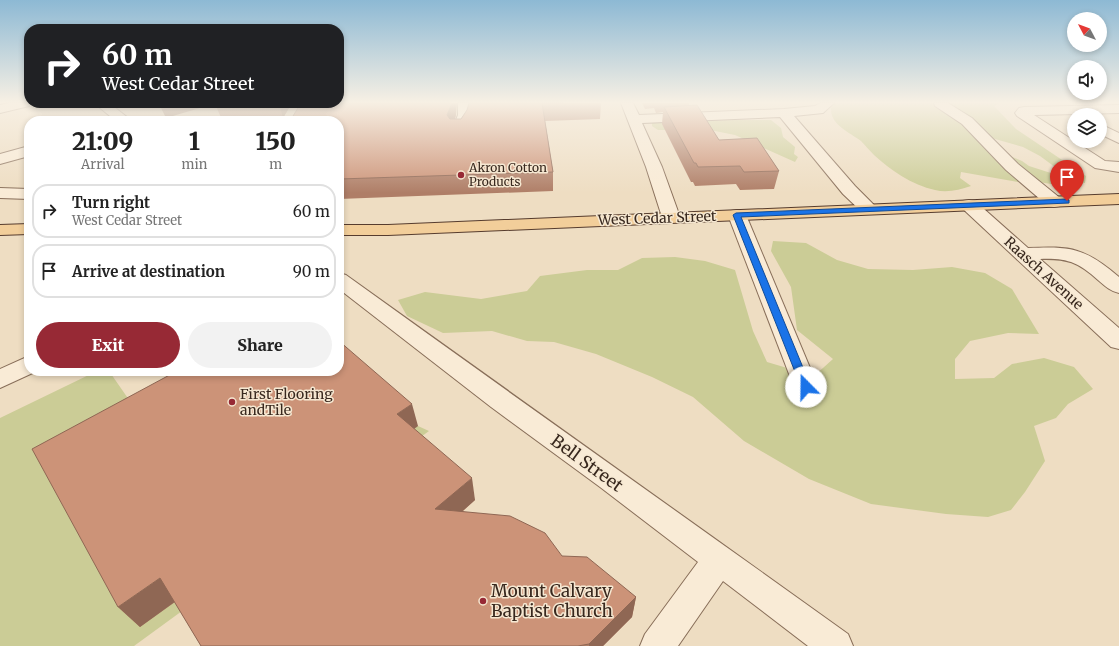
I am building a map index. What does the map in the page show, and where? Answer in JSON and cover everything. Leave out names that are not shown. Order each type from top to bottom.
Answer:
[{"type":"main road","name":"West Cedar Street","points":[[344,230],[388,230],[1119,199]]},
{"type":"main road","points":[[0,230],[24,230]]},
{"type":"street","points":[[640,133],[671,217]]},
{"type":"street","points":[[801,133],[849,190],[869,210]]},
{"type":"street","points":[[979,133],[1012,167],[1054,202]]},
{"type":"street","points":[[1053,133],[1067,143]]},
{"type":"street","points":[[1109,133],[1119,139]]},
{"type":"street","points":[[1075,148],[1101,165],[1119,167]]},
{"type":"street","points":[[0,159],[24,152]]},
{"type":"street","points":[[0,193],[24,194]]},
{"type":"street","name":"Raasch Avenue","points":[[969,205],[1119,341]]},
{"type":"street","points":[[736,215],[806,387]]},
{"type":"street","points":[[1024,254],[1064,253],[1077,256],[1089,262],[1119,287]]},
{"type":"street","name":"Bell Street","points":[[344,283],[500,400],[610,478],[836,646]]},
{"type":"street","points":[[0,379],[24,368]]},
{"type":"street","points":[[657,646],[719,559]]},
{"type":"green space","points":[[726,133],[782,133],[783,137],[795,147],[794,154],[798,157],[795,162],[735,135]]},
{"type":"green space","points":[[850,133],[1022,133],[1086,176],[1085,183],[1075,182],[1040,156],[1023,147],[988,137],[1000,152],[1022,161],[1029,166],[1057,175],[1063,180],[1058,185],[1038,182],[1018,182],[961,172],[960,178],[971,186],[958,190],[940,191],[918,185],[894,171],[874,155],[861,141]]},
{"type":"green space","points":[[773,241],[806,243],[837,260],[868,269],[913,270],[952,267],[985,273],[1012,289],[1039,334],[1008,333],[970,341],[955,359],[955,379],[994,378],[1012,364],[1044,358],[1074,367],[1093,389],[1068,404],[1056,418],[1034,426],[1045,461],[1025,492],[1011,510],[988,517],[946,514],[871,504],[809,479],[744,441],[693,397],[652,377],[596,354],[554,342],[527,341],[492,331],[443,333],[407,316],[398,300],[425,292],[481,299],[527,291],[540,276],[587,270],[618,270],[642,258],[675,257],[705,261],[735,270],[753,331],[767,362],[814,376],[833,359],[797,330],[791,287],[771,251]]},
{"type":"green space","points":[[87,376],[112,376],[143,420],[418,426],[429,431],[134,646],[0,646],[0,418]]},
{"type":"building","name":"Akron Cotton Products","points":[[344,133],[547,133],[553,172],[344,179]]},
{"type":"building","points":[[678,133],[715,133],[719,140],[757,138],[779,171],[744,172],[740,166],[698,167],[696,163],[694,163]]},
{"type":"building","points":[[344,345],[412,404],[397,414],[472,478],[435,509],[510,516],[545,533],[562,556],[587,557],[636,597],[589,644],[578,646],[201,646],[160,578],[118,607],[32,449],[168,376],[344,376]]},
{"type":"place","name":"Akron Cotton Products","points":[[461,175]]},
{"type":"place","name":"First Flooring andTile","points":[[232,402]]},
{"type":"place","name":"Mount Calvary Baptist Church","points":[[483,601]]},
{"type":"route","points":[[806,387],[736,215],[1067,201]]}]
